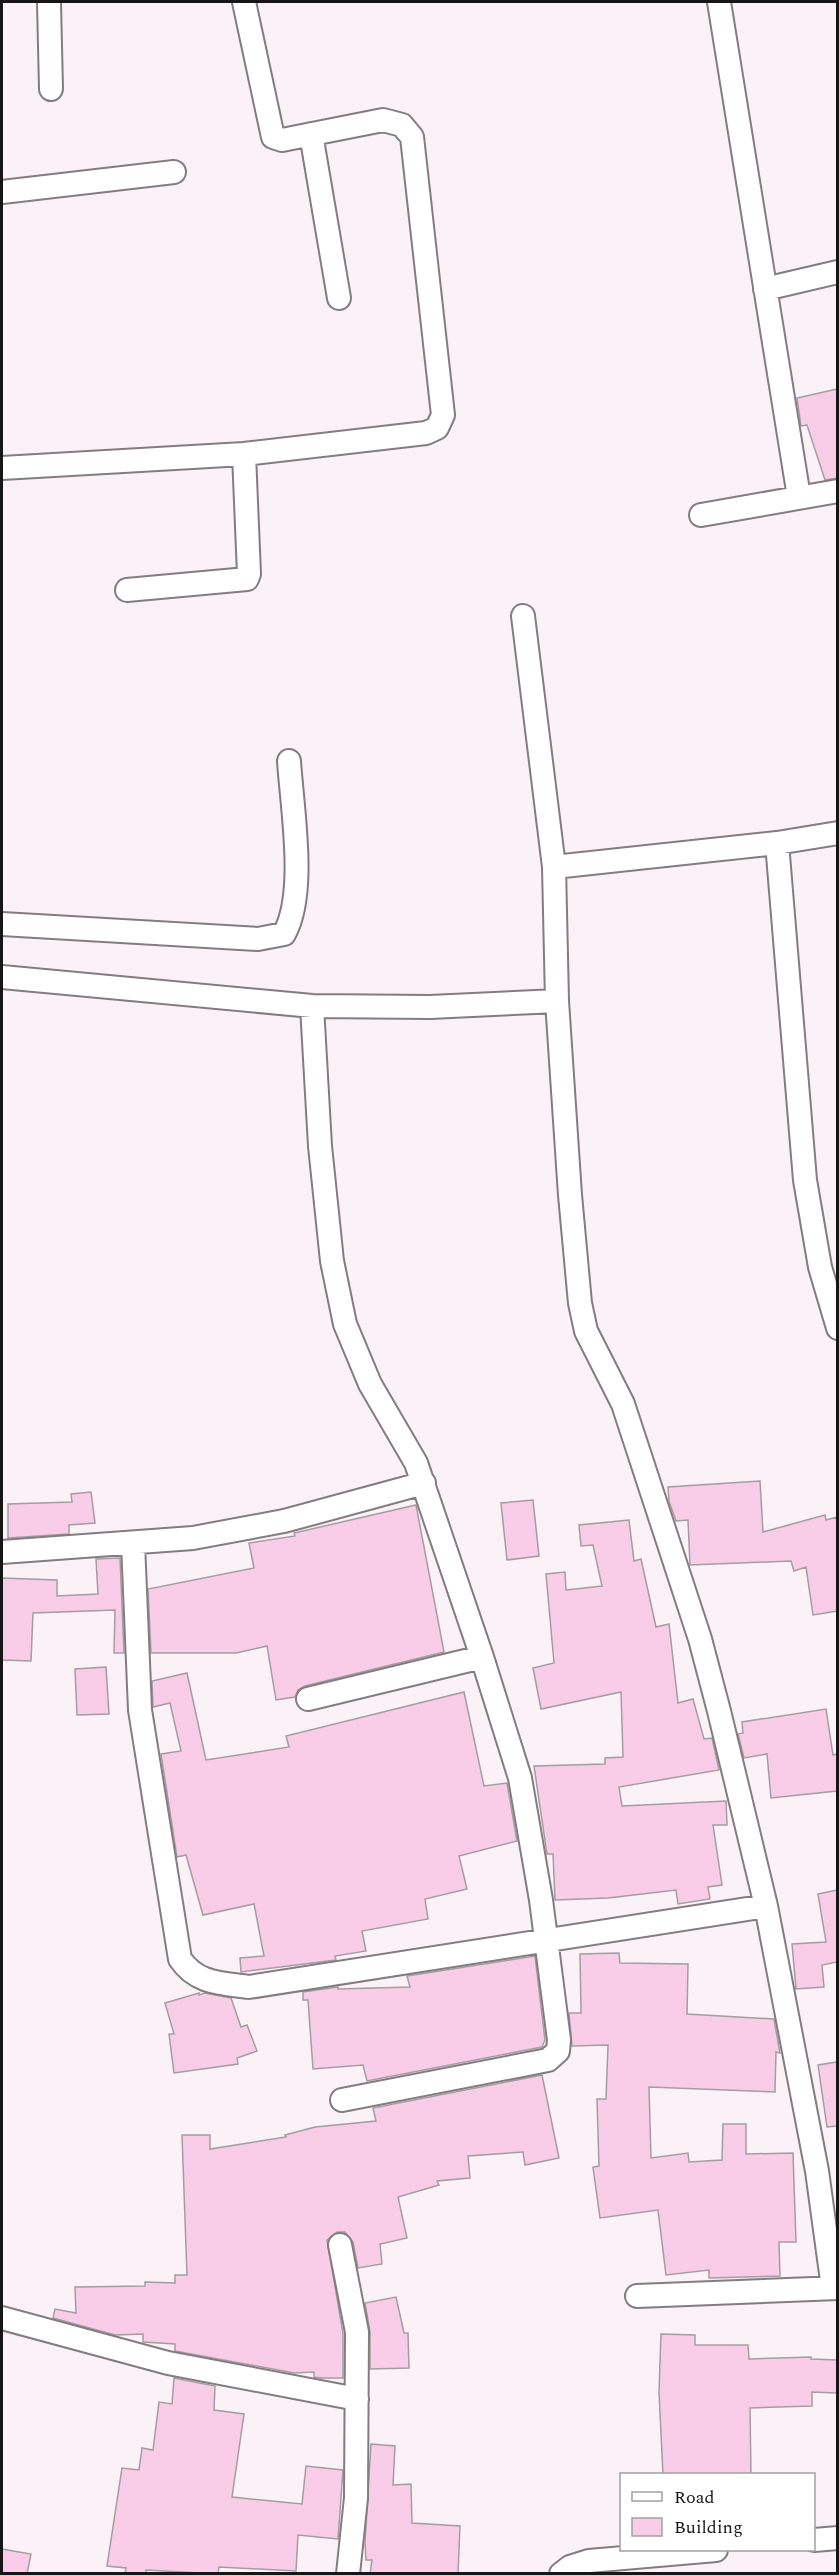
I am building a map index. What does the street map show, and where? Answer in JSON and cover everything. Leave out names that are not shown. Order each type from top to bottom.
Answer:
[{"type":"street","points":[[49,2],[51,89]]},
{"type":"street","points":[[2,468],[244,454],[426,433],[437,428],[443,415],[412,137],[402,125],[384,120],[282,140],[273,137],[244,2]]},
{"type":"street","points":[[719,2],[799,497]]},
{"type":"street","points":[[311,134],[339,298]]},
{"type":"street","points":[[2,192],[174,172]]},
{"type":"street","points":[[765,289],[837,272]]},
{"type":"street","points":[[127,590],[247,579],[249,574],[244,454]]},
{"type":"street","points":[[700,515],[837,491]]},
{"type":"street","points":[[523,616],[554,867],[557,1001],[580,1303],[586,1331],[623,1404],[700,1639],[766,1906],[817,2170],[835,2288],[637,2296]]},
{"type":"street","points":[[2,924],[258,939],[284,934],[292,920],[297,895],[289,761]]},
{"type":"street","points":[[554,867],[777,843],[837,833]]},
{"type":"street","points":[[777,843],[805,1180],[820,1267],[837,1328]]},
{"type":"street","points":[[2,977],[312,1006],[430,1007],[557,1001]]},
{"type":"street","points":[[312,1006],[320,1146],[332,1261],[345,1324],[370,1384],[416,1463],[483,1657],[520,1778],[542,1900],[545,1940],[559,2040],[558,2051],[548,2060],[342,2100]]},
{"type":"street","points":[[2,1552],[193,1538],[284,1521],[423,1483]]},
{"type":"street","points":[[133,1543],[140,1710],[180,1959],[189,1972],[204,1981],[249,1987],[766,1906]]},
{"type":"street","points":[[308,1700],[483,1657]]},
{"type":"street","points":[[340,2245],[357,2332],[356,2498],[348,2574]]},
{"type":"street","points":[[2,2318],[168,2362],[357,2399]]},
{"type":"street","points":[[815,2540],[837,2538]]},
{"type":"street","points":[[561,2574],[570,2567],[589,2561],[704,2551]]},
{"type":"building","points":[[837,389],[837,478],[825,480],[807,425],[801,426],[797,398]]},
{"type":"building","points":[[760,1481],[763,1532],[825,1515],[826,1520],[837,1517],[837,1611],[813,1615],[806,1567],[794,1571],[791,1561],[690,1565],[688,1520],[676,1521],[669,1501],[668,1487]]},
{"type":"building","points":[[91,1492],[95,1523],[69,1525],[69,1534],[8,1538],[8,1504],[72,1502],[71,1494]]},
{"type":"building","points":[[533,1500],[539,1556],[507,1560],[501,1503]]},
{"type":"building","points":[[416,1505],[444,1652],[305,1686],[298,1690],[295,1697],[276,1700],[267,1646],[236,1653],[151,1653],[148,1589],[254,1568],[249,1543],[295,1536],[294,1533]]},
{"type":"building","points":[[629,1520],[634,1561],[641,1559],[656,1627],[669,1624],[678,1703],[693,1699],[704,1739],[712,1738],[719,1770],[619,1787],[622,1806],[726,1801],[727,1825],[713,1825],[722,1885],[708,1887],[710,1899],[678,1904],[676,1890],[608,1898],[555,1900],[553,1854],[547,1854],[534,1766],[605,1764],[605,1758],[623,1757],[621,1692],[541,1709],[533,1668],[554,1663],[546,1574],[565,1572],[566,1590],[602,1586],[593,1545],[581,1546],[579,1525]]},
{"type":"building","points":[[120,1558],[124,1653],[114,1653],[115,1610],[33,1613],[31,1661],[2,1660],[2,1578],[57,1580],[57,1596],[98,1594],[96,1559]]},
{"type":"building","points":[[106,1667],[109,1714],[77,1715],[75,1669]]},
{"type":"building","points":[[187,1673],[206,1760],[289,1747],[286,1736],[464,1692],[484,1786],[507,1783],[517,1841],[459,1856],[467,1889],[425,1899],[428,1919],[362,1931],[366,1951],[335,1956],[336,1960],[241,1972],[240,1958],[264,1956],[254,1904],[203,1915],[186,1855],[177,1857],[161,1754],[181,1751],[170,1703],[153,1707],[152,1681]]},
{"type":"building","points":[[826,1709],[833,1755],[837,1754],[837,1791],[771,1798],[767,1754],[744,1758],[738,1734],[743,1733],[742,1722]]},
{"type":"building","points":[[837,1890],[837,1962],[822,1965],[824,1987],[796,1989],[792,1944],[826,1942],[818,1894]]},
{"type":"building","points":[[619,1953],[620,1963],[688,1964],[687,2014],[774,2019],[780,2053],[776,2052],[775,2092],[649,2087],[651,2158],[688,2153],[689,2162],[722,2160],[723,2124],[746,2124],[746,2154],[793,2153],[796,2242],[779,2242],[780,2276],[709,2278],[709,2270],[666,2275],[658,2210],[600,2218],[593,2167],[599,2166],[597,2099],[606,2099],[608,2045],[572,2046],[569,2013],[581,2013],[580,1954]]},
{"type":"building","points":[[535,1956],[545,2040],[542,2047],[367,2081],[363,2065],[313,2069],[308,2000],[303,2000],[303,1992],[338,1987],[338,1989],[410,1987],[407,1976]]},
{"type":"building","points":[[199,1993],[199,1995],[205,1993],[231,1998],[241,2027],[247,2025],[257,2051],[237,2058],[238,2064],[174,2073],[169,2034],[174,2034],[165,2003]]},
{"type":"building","points":[[837,2062],[837,2126],[827,2127],[818,2065]]},
{"type":"building","points":[[542,2075],[559,2158],[525,2165],[523,2152],[468,2156],[470,2178],[437,2181],[439,2185],[398,2197],[407,2238],[380,2244],[382,2264],[358,2268],[353,2242],[345,2232],[337,2232],[327,2240],[343,2333],[343,2378],[314,2377],[314,2372],[294,2373],[175,2351],[175,2344],[143,2342],[143,2334],[115,2335],[53,2318],[55,2309],[76,2313],[75,2287],[145,2286],[145,2282],[175,2283],[175,2275],[187,2275],[182,2135],[210,2135],[210,2149],[286,2137],[285,2135],[315,2127],[376,2121],[373,2108]]},
{"type":"building","points":[[396,2297],[404,2333],[408,2333],[409,2368],[370,2369],[370,2332],[365,2303]]},
{"type":"building","points":[[661,2334],[695,2335],[695,2345],[748,2345],[749,2359],[811,2357],[811,2359],[837,2360],[837,2393],[812,2392],[812,2406],[750,2408],[751,2473],[663,2473],[659,2392]]},
{"type":"building","points":[[174,2378],[215,2386],[214,2410],[244,2414],[232,2497],[302,2504],[306,2466],[343,2470],[338,2539],[298,2535],[296,2571],[219,2567],[218,2574],[146,2570],[146,2574],[125,2574],[126,2568],[107,2566],[122,2468],[139,2470],[142,2448],[153,2450],[159,2402],[172,2404]]},
{"type":"building","points":[[371,2444],[395,2446],[393,2485],[411,2484],[412,2523],[460,2526],[458,2574],[370,2574],[372,2560],[366,2560],[365,2542]]},
{"type":"building","points":[[2,2549],[31,2554],[27,2574],[2,2574]]}]
